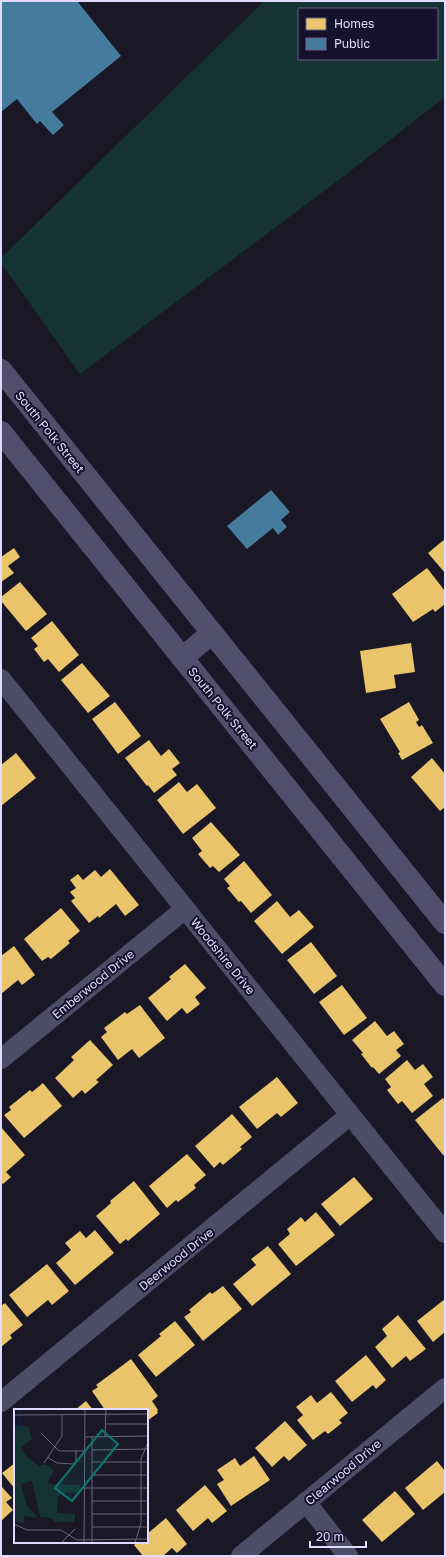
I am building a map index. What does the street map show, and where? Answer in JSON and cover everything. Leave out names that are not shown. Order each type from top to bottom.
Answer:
[{"type":"main road","name":"South Polk Street","points":[[1,370],[445,923]]},
{"type":"main road","name":"South Polk Street","points":[[1,432],[445,985]]},
{"type":"main road","points":[[182,658],[212,633]]},
{"type":"street","name":"Woodshire Drive","points":[[1,679],[8,702],[185,909],[445,1233]]},
{"type":"street","name":"Emberwood Drive","points":[[1,1059],[185,909]]},
{"type":"street","name":"Deerwood Drive","points":[[1,1402],[350,1115]]},
{"type":"street","name":"Clearwood Drive","points":[[241,1556],[445,1388]]},
{"type":"street","points":[[306,1502],[348,1556]]},
{"type":"green space","points":[[262,1],[445,1],[445,97],[348,173],[80,374],[1,263],[1,258],[262,3]]},
{"type":"building: Homes","points":[[445,539],[445,573],[428,553]]},
{"type":"building: Homes","points":[[14,548],[20,557],[8,566],[14,573],[1,582],[1,557]]},
{"type":"building: Homes","points":[[427,568],[445,591],[445,604],[435,612],[433,609],[413,622],[392,594]]},
{"type":"building: Homes","points":[[20,582],[47,614],[26,631],[1,601],[1,597]]},
{"type":"building: Homes","points":[[52,621],[79,655],[59,672],[48,659],[44,662],[34,649],[38,646],[31,638]]},
{"type":"building: Homes","points":[[411,643],[415,672],[394,675],[396,688],[366,693],[360,651]]},
{"type":"building: Homes","points":[[82,663],[110,696],[88,713],[61,680]]},
{"type":"building: Homes","points":[[115,702],[141,736],[118,754],[92,719]]},
{"type":"building: Homes","points":[[409,702],[419,720],[416,722],[419,727],[422,725],[433,743],[402,760],[398,753],[400,752],[380,719]]},
{"type":"building: Homes","points":[[149,740],[161,756],[169,749],[180,763],[172,769],[177,775],[154,793],[125,758]]},
{"type":"building: Homes","points":[[16,753],[36,778],[1,806],[1,765]]},
{"type":"building: Homes","points":[[432,758],[445,774],[445,807],[440,811],[411,777]]},
{"type":"building: Homes","points":[[179,782],[187,792],[197,784],[216,808],[183,834],[157,800]]},
{"type":"building: Homes","points":[[211,822],[240,855],[219,872],[213,866],[210,868],[198,854],[202,851],[192,838]]},
{"type":"building: Homes","points":[[244,861],[272,895],[251,913],[227,888],[230,886],[224,879]]},
{"type":"building: Homes","points":[[110,869],[139,905],[125,916],[116,904],[99,918],[98,916],[89,923],[71,901],[75,898],[70,892],[76,888],[70,880],[78,874],[83,880],[95,870],[101,877]]},
{"type":"building: Homes","points":[[277,901],[290,917],[299,910],[314,927],[282,954],[254,921]]},
{"type":"building: Homes","points":[[61,908],[80,931],[68,941],[70,943],[51,959],[48,957],[42,961],[24,939]]},
{"type":"building: Homes","points":[[311,942],[337,976],[314,994],[287,960]]},
{"type":"building: Homes","points":[[14,946],[35,975],[22,985],[18,980],[1,994],[1,956]]},
{"type":"building: Homes","points":[[185,964],[206,988],[195,997],[200,1004],[187,1014],[182,1008],[167,1021],[148,998],[171,979],[169,977]]},
{"type":"building: Homes","points":[[342,985],[367,1018],[344,1035],[319,1002]]},
{"type":"building: Homes","points":[[140,1005],[165,1038],[139,1058],[132,1049],[118,1060],[101,1037],[107,1032],[104,1028],[125,1012],[127,1014]]},
{"type":"building: Homes","points":[[375,1021],[387,1036],[394,1031],[404,1044],[396,1050],[401,1056],[379,1074],[373,1067],[372,1068],[361,1054],[363,1053],[352,1040]]},
{"type":"building: Homes","points":[[90,1040],[113,1065],[96,1080],[99,1082],[85,1094],[82,1090],[73,1098],[55,1078],[74,1060],[71,1057]]},
{"type":"building: Homes","points":[[407,1060],[415,1070],[423,1064],[433,1077],[424,1084],[433,1096],[412,1113],[402,1101],[398,1104],[387,1090],[391,1087],[385,1079]]},
{"type":"building: Homes","points":[[277,1077],[298,1103],[281,1117],[277,1113],[257,1129],[239,1107]]},
{"type":"building: Homes","points":[[43,1083],[62,1106],[24,1138],[4,1115],[11,1110],[9,1107],[30,1090],[32,1092]]},
{"type":"building: Homes","points":[[443,1098],[445,1101],[445,1154],[443,1155],[415,1120]]},
{"type":"building: Homes","points":[[232,1114],[252,1137],[240,1147],[242,1149],[223,1165],[220,1162],[214,1168],[195,1146]]},
{"type":"building: Homes","points":[[1,1127],[25,1155],[6,1172],[11,1177],[3,1184],[1,1182]]},
{"type":"building: Homes","points":[[187,1154],[206,1175],[194,1185],[196,1188],[178,1202],[176,1200],[167,1208],[149,1186]]},
{"type":"building: Homes","points":[[354,1177],[373,1199],[340,1226],[321,1204]]},
{"type":"building: Homes","points":[[134,1181],[160,1214],[128,1241],[126,1239],[120,1244],[96,1216],[111,1203],[110,1201]]},
{"type":"building: Homes","points":[[316,1212],[335,1235],[296,1266],[278,1244],[290,1234],[287,1229],[301,1217],[305,1222]]},
{"type":"building: Homes","points":[[95,1230],[114,1253],[75,1285],[56,1263],[71,1250],[65,1243],[80,1231],[86,1238]]},
{"type":"building: Homes","points":[[268,1246],[291,1274],[252,1306],[233,1284],[256,1265],[251,1259]]},
{"type":"building: Homes","points":[[47,1264],[69,1291],[52,1305],[48,1300],[27,1317],[9,1295]]},
{"type":"building: Homes","points":[[223,1286],[242,1309],[203,1341],[184,1317],[191,1312],[189,1310],[210,1292],[212,1294]]},
{"type":"building: Homes","points":[[445,1299],[445,1332],[433,1342],[417,1321]]},
{"type":"building: Homes","points":[[5,1303],[23,1325],[10,1335],[12,1338],[1,1347],[1,1306]]},
{"type":"building: Homes","points":[[398,1315],[426,1349],[410,1361],[406,1356],[392,1368],[375,1347],[387,1336],[382,1329]]},
{"type":"building: Homes","points":[[175,1321],[195,1345],[156,1377],[138,1355],[161,1336],[159,1334]]},
{"type":"building: Homes","points":[[366,1355],[386,1380],[376,1389],[373,1385],[352,1402],[335,1381]]},
{"type":"building: Homes","points":[[131,1359],[158,1396],[152,1401],[158,1410],[158,1413],[148,1420],[148,1409],[104,1409],[92,1391],[98,1387],[96,1385]]},
{"type":"building: Homes","points":[[331,1392],[348,1413],[339,1420],[342,1423],[328,1434],[325,1431],[313,1440],[297,1420],[303,1415],[296,1407],[311,1395],[317,1403]]},
{"type":"building: Homes","points":[[86,1401],[92,1409],[76,1409]]},
{"type":"building: Homes","points":[[285,1421],[307,1445],[289,1461],[284,1456],[272,1467],[255,1448]]},
{"type":"building: Homes","points":[[254,1456],[270,1480],[231,1506],[217,1484],[224,1480],[217,1470],[235,1458],[240,1466]]},
{"type":"building: Homes","points":[[437,1461],[445,1471],[445,1492],[423,1510],[405,1488]]},
{"type":"building: Homes","points":[[14,1464],[14,1488],[2,1473]]},
{"type":"building: Homes","points":[[205,1485],[227,1511],[212,1523],[208,1518],[193,1531],[176,1510]]},
{"type":"building: Homes","points":[[1,1486],[12,1498],[6,1502],[13,1510],[1,1521]]},
{"type":"building: Homes","points":[[395,1491],[415,1514],[382,1542],[362,1520]]},
{"type":"building: Homes","points":[[166,1518],[187,1544],[177,1553],[172,1548],[163,1556],[143,1556],[134,1545],[136,1543],[148,1543],[148,1533]]},
{"type":"building: Public","points":[[1,1],[77,1],[121,56],[52,112],[64,125],[53,135],[40,121],[37,124],[17,99],[1,112]]},
{"type":"building: Public","points":[[271,490],[290,512],[281,520],[287,527],[278,535],[273,528],[247,549],[227,526]]}]
